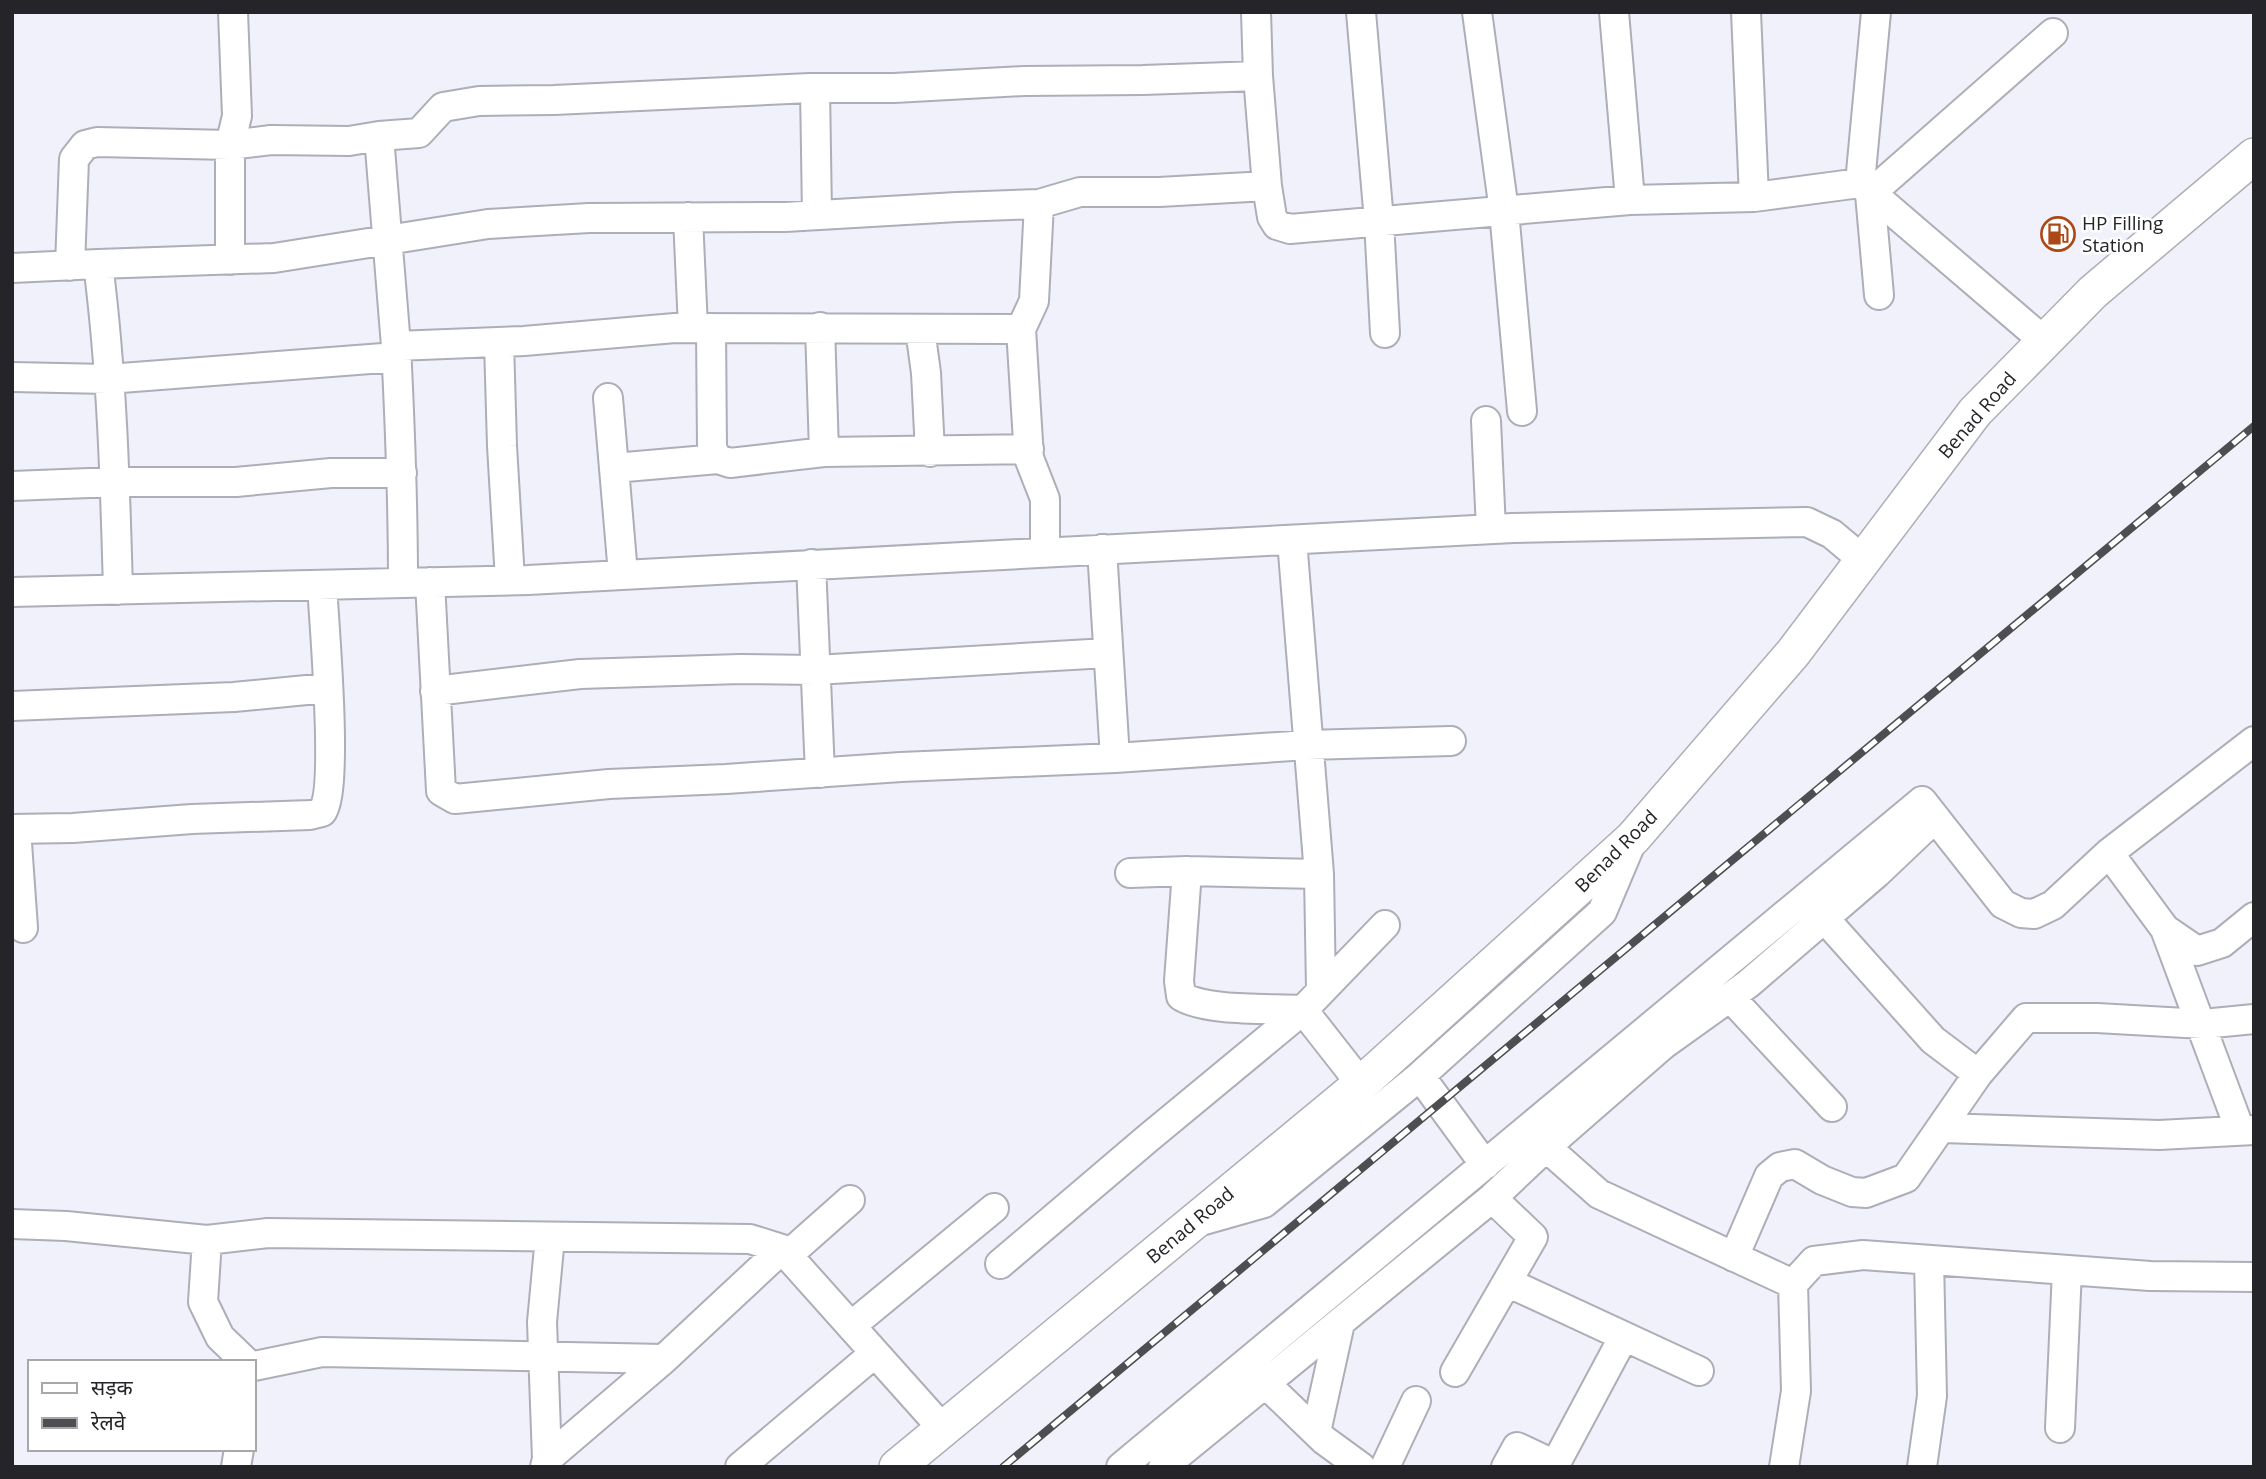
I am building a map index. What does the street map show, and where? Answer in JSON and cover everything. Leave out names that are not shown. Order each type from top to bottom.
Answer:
[{"type":"main road","name":"Benad Road","points":[[897,1467],[1361,1084],[1633,838],[1793,653],[1975,412],[2093,292],[2254,156]]},
{"type":"street","points":[[230,260],[230,145],[237,116],[233,12]]},
{"type":"street","points":[[1256,12],[1267,186],[1276,225],[1290,229],[1630,200],[1754,197],[1865,188],[2053,33]]},
{"type":"street","points":[[1361,12],[1379,221],[1385,333]]},
{"type":"street","points":[[1477,12],[1504,211],[1522,411]]},
{"type":"street","points":[[1614,12],[1630,200]]},
{"type":"street","points":[[1746,12],[1754,197]]},
{"type":"street","points":[[1876,12],[1865,188],[1879,295]]},
{"type":"street","points":[[118,590],[106,328],[84,265],[74,159],[85,145],[97,142],[230,145],[271,140],[349,141],[419,133],[443,107],[479,101],[815,88],[894,88],[1024,80],[1258,76]]},
{"type":"street","points":[[815,88],[817,215]]},
{"type":"street","points":[[379,136],[396,352],[402,473],[416,582],[435,691],[441,791],[455,799],[609,784],[1115,758],[1307,745],[1451,741]]},
{"type":"street","points":[[12,268],[274,258],[488,224],[589,218],[817,215],[1039,204],[1080,192],[1159,192],[1267,186]]},
{"type":"street","points":[[1865,188],[2044,341]]},
{"type":"street","points":[[1039,204],[1034,301],[1021,329],[1029,458],[1045,499],[1045,552]]},
{"type":"street","points":[[688,217],[703,328],[712,449],[718,459]]},
{"type":"street","points":[[820,327],[824,452]]},
{"type":"street","points":[[12,377],[108,379],[499,342],[703,328],[1021,329]]},
{"type":"street","points":[[919,329],[926,373],[930,452]]},
{"type":"street","points":[[499,342],[510,580]]},
{"type":"street","points":[[608,398],[623,574]]},
{"type":"street","points":[[1486,421],[1491,529]]},
{"type":"street","points":[[614,468],[718,459],[730,463],[824,452],[1029,449]]},
{"type":"street","points":[[12,486],[115,482],[236,482],[331,473],[402,473]]},
{"type":"street","points":[[12,592],[510,580],[1491,529],[1807,522],[1832,534],[1863,560]]},
{"type":"street","points":[[1292,540],[1319,874],[1312,1000],[1361,1084]]},
{"type":"street","points":[[1102,549],[1115,758]]},
{"type":"street","points":[[811,564],[820,773]]},
{"type":"street","points":[[23,928],[14,829],[321,813],[326,806],[328,790],[330,733],[322,584]]},
{"type":"street","points":[[435,691],[580,674],[740,669],[815,670],[1107,653]]},
{"type":"street","points":[[12,706],[234,697],[327,688]]},
{"type":"street","points":[[1121,1467],[1922,801],[2003,904],[2021,913],[2034,914],[2053,905],[2109,853],[2254,741]]},
{"type":"street","points":[[1163,1467],[1492,1198],[1546,1147],[1664,1045],[1730,997],[1824,918],[1935,818]]},
{"type":"street","points":[[1190,1224],[1264,1203],[1420,1076],[1602,912],[1633,838]]},
{"type":"street","points":[[1942,1128],[2159,1135],[2247,1130],[2165,929],[2109,853]]},
{"type":"street","points":[[1130,873],[1187,871],[1319,874]]},
{"type":"street","points":[[1187,871],[1179,981],[1181,996],[1191,1003],[1212,1006],[1312,1000]]},
{"type":"street","points":[[2165,929],[2196,951],[2222,943],[2254,917]]},
{"type":"street","points":[[1824,918],[1933,1040],[1978,1074]]},
{"type":"street","points":[[1000,1265],[1312,1000],[1385,925]]},
{"type":"street","points":[[1730,997],[1832,1107]]},
{"type":"street","points":[[1734,1257],[1769,1176],[1780,1167],[1795,1164],[1822,1180],[1852,1192],[1866,1193],[1906,1178],[1978,1074],[2026,1018],[2097,1018],[2203,1024],[2254,1018]]},
{"type":"street","points":[[1420,1076],[1485,1165]]},
{"type":"street","points":[[1546,1147],[1599,1194],[1793,1284]]},
{"type":"street","points":[[1454,1373],[1533,1237],[1492,1198]]},
{"type":"street","points":[[546,1463],[785,1252],[850,1199]]},
{"type":"street","points":[[851,1326],[994,1208]]},
{"type":"street","points":[[12,1224],[66,1226],[207,1240],[268,1233],[750,1239],[785,1252],[943,1429]]},
{"type":"street","points":[[546,1463],[542,1322],[550,1237]]},
{"type":"street","points":[[207,1240],[203,1302],[220,1337],[244,1360]]},
{"type":"street","points":[[1784,1467],[1796,1391],[1793,1284],[1814,1261],[1863,1255],[2150,1276],[2254,1278]]},
{"type":"street","points":[[1922,1467],[1932,1396],[1929,1260]]},
{"type":"street","points":[[2060,1428],[2067,1270]]},
{"type":"street","points":[[1507,1282],[1699,1371]]},
{"type":"street","points":[[1316,1432],[1340,1323]]},
{"type":"street","points":[[1506,1467],[1517,1447],[1555,1465],[1624,1336]]},
{"type":"street","points":[[256,1366],[322,1352],[664,1359]]},
{"type":"street","points":[[740,1467],[875,1353]]},
{"type":"street","points":[[1266,1384],[1316,1432],[1361,1467]]},
{"type":"street","points":[[1385,1467],[1416,1401]]},
{"type":"railway","points":[[1003,1467],[2254,426]]},
{"type":"place","name":"HP Filling Station","points":[[2058,234]]}]
